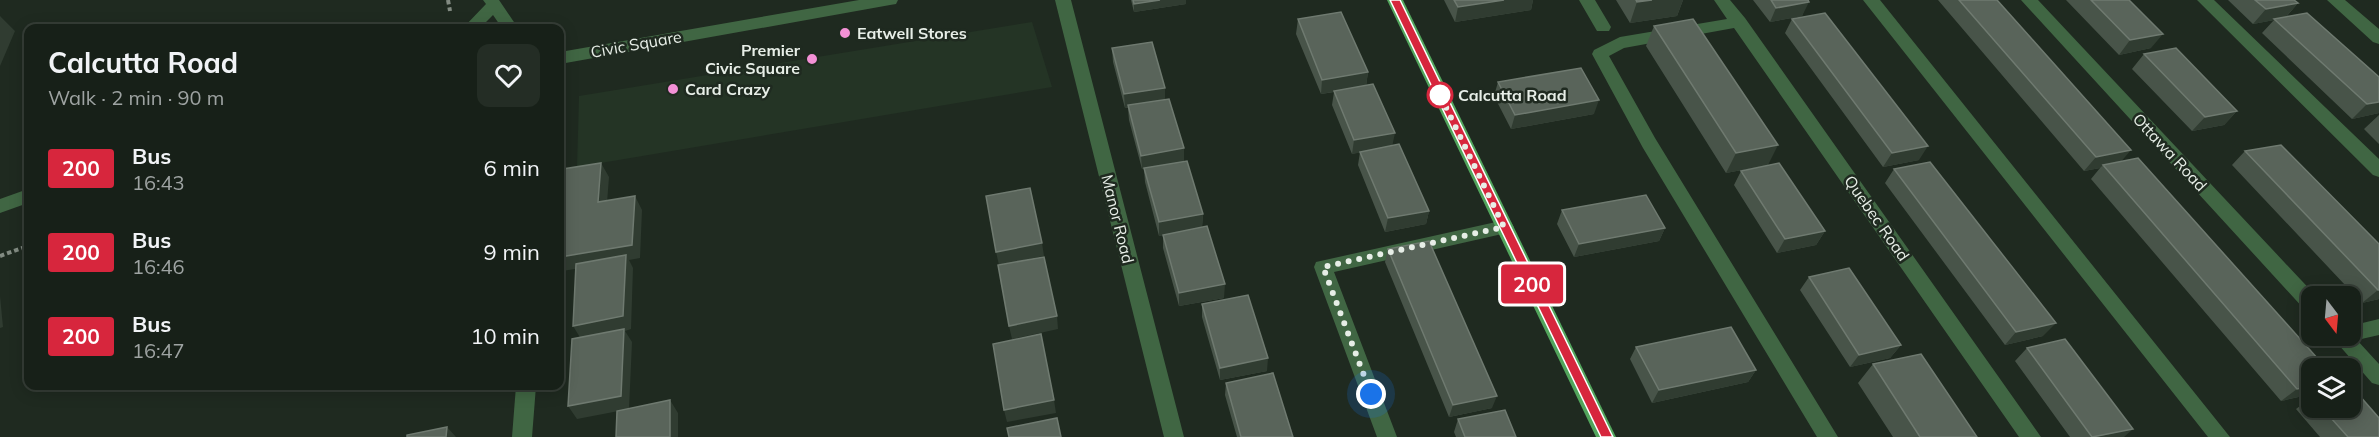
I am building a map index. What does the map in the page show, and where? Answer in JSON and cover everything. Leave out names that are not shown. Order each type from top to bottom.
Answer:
[{"type":"main road","points":[[1395,0],[1606,437]]},
{"type":"street","name":"Civic Square","points":[[564,57],[890,0]]},
{"type":"street","name":"Manor Road","points":[[1063,0],[1174,437]]},
{"type":"street","points":[[1587,0],[1603,27]]},
{"type":"street","name":"Quebec Road","points":[[1722,0],[2031,437]]},
{"type":"street","points":[[1871,0],[2220,437]]},
{"type":"street","name":"Ottawa Road","points":[[2029,0],[2301,292]]},
{"type":"street","points":[[2205,0],[2379,170]]},
{"type":"street","points":[[2335,0],[2379,38]]},
{"type":"street","points":[[474,24],[492,3],[507,24]]},
{"type":"street","points":[[1739,22],[1620,43],[1600,54],[1649,144],[1828,437]]},
{"type":"street","points":[[0,206],[24,197]]},
{"type":"street","points":[[1387,437],[1323,267],[1504,227]]},
{"type":"street","points":[[2361,332],[2379,327]]},
{"type":"street","points":[[2353,346],[2379,377]]},
{"type":"street","points":[[522,437],[526,390]]},
{"type":"path","points":[[0,256],[24,247]]},
{"type":"shaded area","points":[[1032,22],[1052,87],[577,167],[579,96]]},
{"type":"building","points":[[1133,0],[1160,0],[1134,4]]},
{"type":"building","points":[[1454,0],[1504,0],[1458,7]]},
{"type":"building","points":[[1771,0],[1808,0],[1809,2],[1776,8]]},
{"type":"building","points":[[1959,0],[1997,0],[2131,150],[2096,157]]},
{"type":"building","points":[[2091,0],[2129,0],[2163,34],[2130,40]]},
{"type":"building","points":[[2255,0],[2294,0],[2298,3],[2266,9]]},
{"type":"building","points":[[1341,12],[1368,72],[1322,80],[1298,19]]},
{"type":"building","points":[[1825,13],[1928,146],[1892,153],[1792,19]]},
{"type":"building","points":[[2307,13],[2379,77],[2379,102],[2367,104],[2274,19]]},
{"type":"building","points":[[1693,19],[1778,145],[1736,153],[1654,26]]},
{"type":"building","points":[[1152,42],[1165,88],[1124,94],[1112,48]]},
{"type":"building","points":[[2176,48],[2237,111],[2205,117],[2144,54]]},
{"type":"building","points":[[1581,68],[1599,100],[1515,115],[1498,82]]},
{"type":"building","points":[[1373,84],[1395,133],[1354,140],[1334,91]]},
{"type":"building","points":[[1169,99],[1184,148],[1141,156],[1128,105]]},
{"type":"building","points":[[1399,144],[1429,211],[1388,218],[1360,152]]},
{"type":"building","points":[[2281,145],[2379,244],[2379,290],[2245,151]]},
{"type":"building","points":[[2138,158],[2301,340],[2301,346],[2306,346],[2317,358],[2301,358],[2301,388],[2297,389],[2103,165]]},
{"type":"building","points":[[1187,161],[1203,214],[1159,222],[1144,168]]},
{"type":"building","points":[[1930,162],[2056,323],[2016,332],[1894,169]]},
{"type":"building","points":[[601,163],[598,202],[635,196],[632,245],[564,256],[564,169]]},
{"type":"building","points":[[1779,163],[1825,231],[1785,239],[1741,171]]},
{"type":"building","points":[[1030,188],[1042,243],[996,252],[986,196]]},
{"type":"building","points":[[1646,195],[1665,228],[1579,244],[1562,210]]},
{"type":"building","points":[[1207,226],[1225,284],[1179,293],[1163,235]]},
{"type":"building","points":[[1429,241],[1497,396],[1453,405],[1388,249]]},
{"type":"building","points":[[626,255],[623,316],[573,326],[576,264]]},
{"type":"building","points":[[1044,257],[1057,316],[1009,326],[998,265]]},
{"type":"building","points":[[1849,268],[1901,345],[1859,355],[1809,277]]},
{"type":"building","points":[[1248,295],[1268,358],[1220,368],[1202,304]]},
{"type":"building","points":[[1731,327],[1756,370],[1659,390],[1636,347]]},
{"type":"building","points":[[624,329],[621,396],[568,406],[572,339]]},
{"type":"building","points":[[1041,334],[1054,400],[1004,410],[993,344]]},
{"type":"building","points":[[2065,339],[2133,429],[2092,437],[2027,348]]},
{"type":"building","points":[[1921,354],[1977,437],[1920,437],[1873,364]]},
{"type":"building","points":[[1273,373],[1293,437],[1241,437],[1226,383]]},
{"type":"building","points":[[2361,397],[2379,418],[2379,437],[2348,437],[2331,418],[2361,418]]},
{"type":"building","points":[[670,400],[670,437],[616,437],[617,411]]},
{"type":"building","points":[[1505,410],[1516,437],[1465,437],[1458,419]]},
{"type":"building","points":[[1057,418],[1061,437],[1009,437],[1007,428]]},
{"type":"building","points":[[447,427],[446,437],[407,437],[407,435]]},
{"type":"bus line","name":"200","points":[[1395,0],[1606,437]]},
{"type":"place","name":"Eatwell Stores","points":[[845,33]]},
{"type":"place","name":"Premier Civic Square","points":[[812,59]]},
{"type":"place","name":"Card Crazy","points":[[673,89]]},
{"type":"place","name":"Calcutta Road","points":[[1440,95]]},
{"type":"route","points":[[1371,394],[1323,267],[1504,227],[1440,95]]}]
